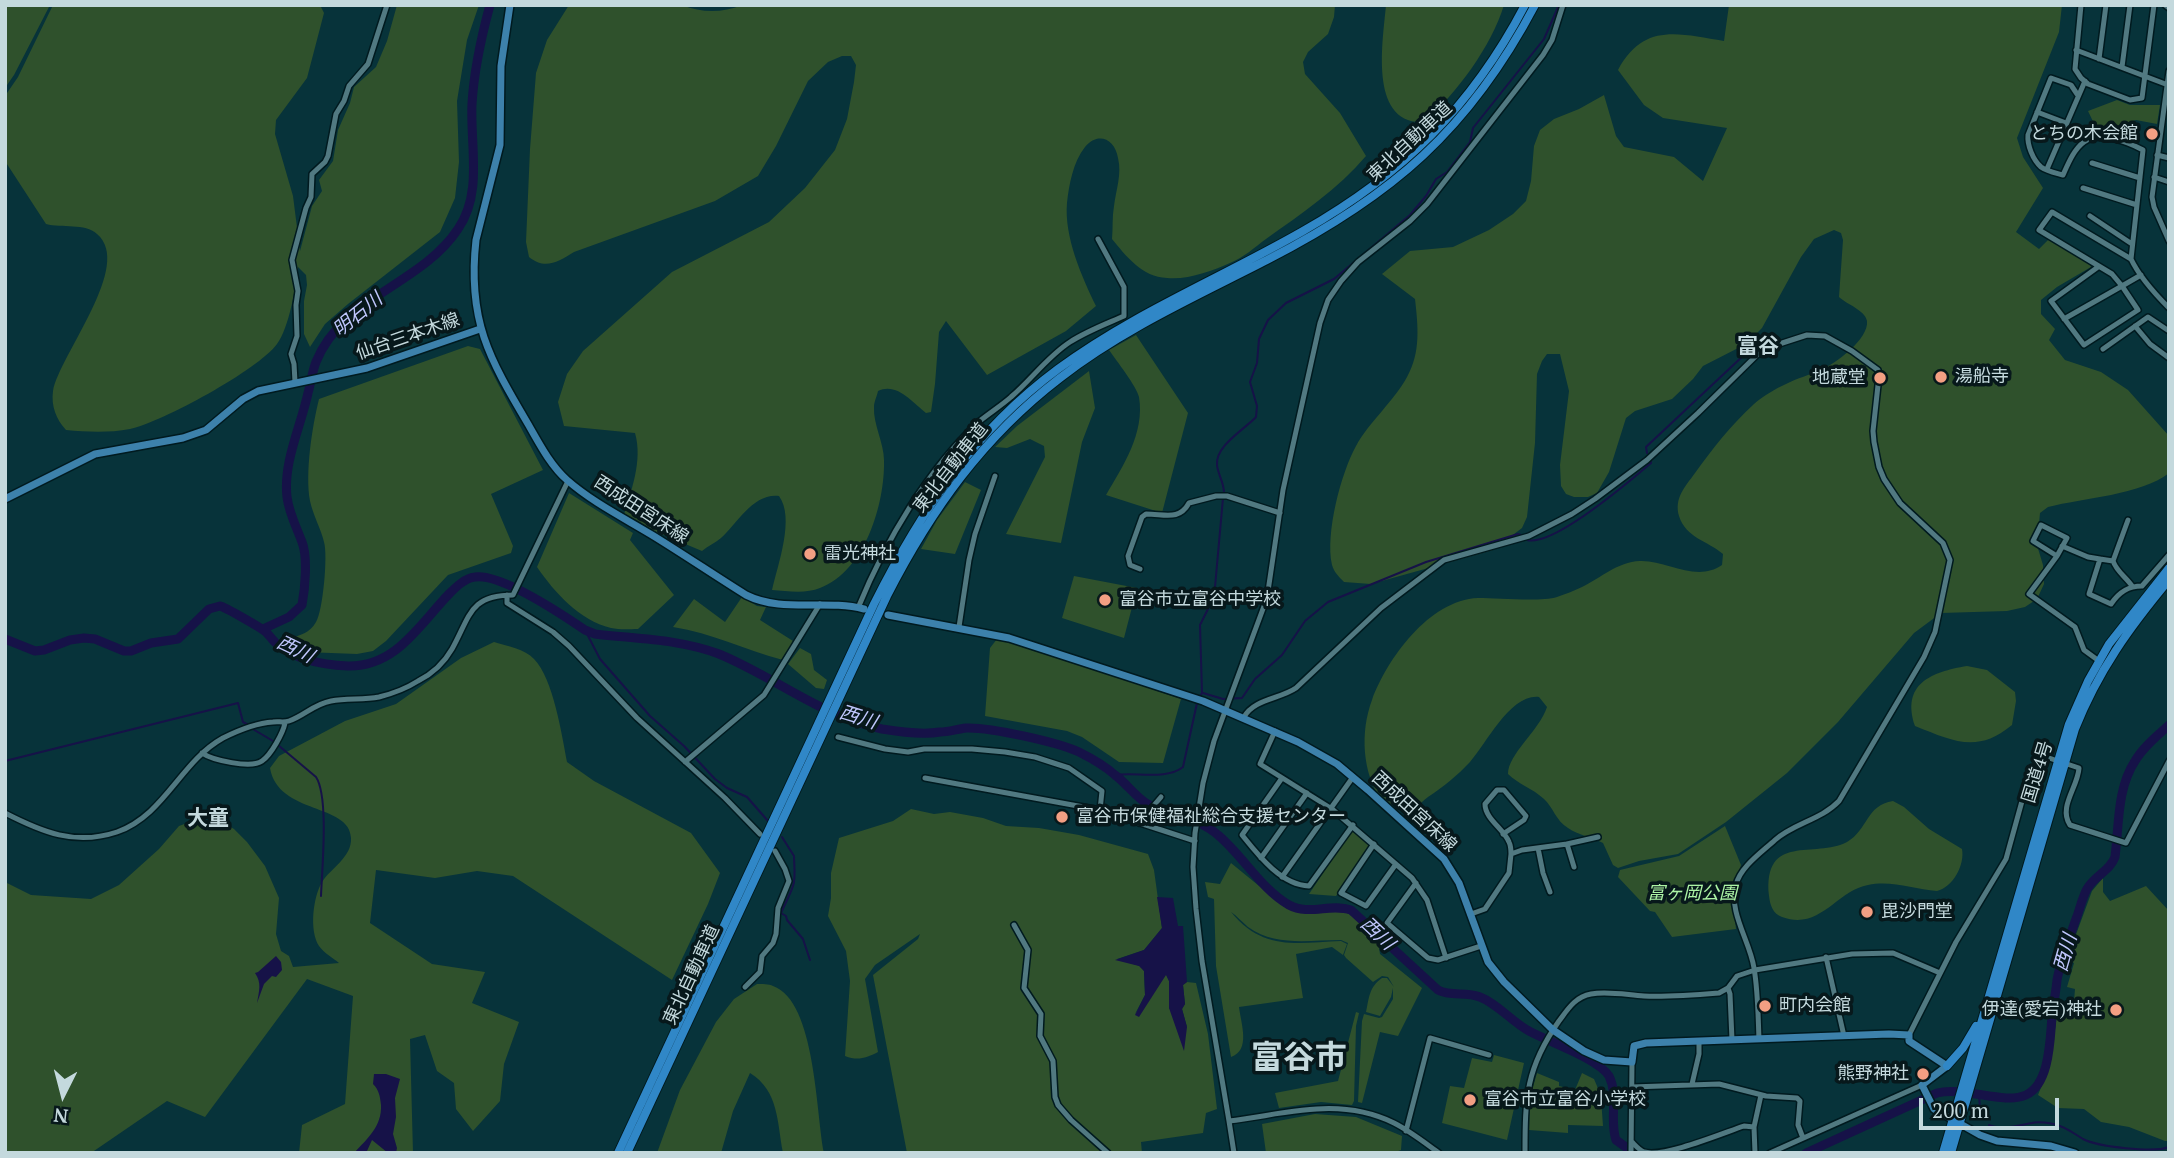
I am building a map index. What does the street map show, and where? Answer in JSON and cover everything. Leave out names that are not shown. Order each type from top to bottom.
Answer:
[{"type":"highway","name":"東北自動車道","points":[[627,1153],[834,699],[869,614],[908,539],[949,477],[991,429],[1032,390],[1104,338],[1303,231],[1395,170],[1437,131],[1465,100],[1492,64],[1525,5]]},
{"type":"highway","name":"東北自動車道","points":[[834,699],[935,511],[977,456],[1016,415],[1062,377],[1109,344],[1307,238],[1400,177],[1444,137],[1472,105],[1499,68],[1535,5]]},
{"type":"highway","name":"国道4号","points":[[1989,1010],[2078,702],[2099,661],[2146,588],[2169,568]]},
{"type":"highway","name":"国道4号","points":[[2061,761],[2100,675],[2135,621],[2169,580]]},
{"type":"highway","name":"東北自動車道","points":[[618,1153],[824,721]]},
{"type":"highway","points":[[1947,1066],[1989,1010]]},
{"type":"highway","points":[[1951,1153],[1956,1122],[1989,1010]]},
{"type":"highway","points":[[1943,1153],[1956,1122]]},
{"type":"main road","name":"仙台三本木線","points":[[5,499],[95,454],[195,434],[214,425],[251,394],[267,388],[379,365],[480,329],[474,256],[500,145],[501,66],[510,5]]},
{"type":"main road","name":"西成田宮床線","points":[[480,329],[497,372],[553,465],[568,481],[752,598],[773,604],[820,604],[861,609]]},
{"type":"main road","name":"西成田宮床線","points":[[888,615],[1009,638],[1199,699],[1275,731],[1337,764],[1444,859],[1460,883],[1488,962],[1503,982],[1552,1032],[1594,1057],[1614,1062],[1632,1062]]},
{"type":"main road","points":[[1632,1062],[1633,1049],[1637,1044],[1909,1035],[1909,1041],[1947,1066],[1923,1087],[1930,1105],[1980,1135],[1997,1140],[2051,1146],[2075,1153]]},
{"type":"street","points":[[297,382],[291,354],[297,336],[298,291],[292,260],[306,208],[312,197],[312,174],[328,156],[337,114],[349,86],[368,64],[387,5]]},
{"type":"street","points":[[1234,1153],[1202,961],[1194,889],[1195,833],[1208,762],[1263,611],[1283,489],[1320,323],[1328,300],[1348,272],[1410,221],[1446,181],[1548,48],[1563,5]]},
{"type":"street","points":[[2081,5],[2075,69],[2085,81],[2130,100],[2142,98],[2154,5]]},
{"type":"street","points":[[2099,59],[2106,5]]},
{"type":"street","points":[[2122,67],[2130,5]]},
{"type":"street","points":[[2076,50],[2167,85]]},
{"type":"street","points":[[2169,71],[2152,190],[2154,207],[2169,241]]},
{"type":"street","points":[[2077,94],[2071,85],[2051,78],[2027,143],[2041,167],[2063,175],[2085,141],[2100,137],[2143,150],[2132,259],[2141,275],[2169,308]]},
{"type":"street","points":[[2047,169],[2077,94],[2085,81]]},
{"type":"street","points":[[2037,112],[2066,123]]},
{"type":"street","points":[[2157,155],[2169,158]]},
{"type":"street","points":[[2092,163],[2140,178],[2152,190]]},
{"type":"street","points":[[2154,177],[2169,182]]},
{"type":"street","points":[[2083,188],[2137,205]]},
{"type":"street","points":[[2098,267],[2051,301],[2084,345],[2138,310],[2112,274],[2039,230],[2052,212],[2132,259]]},
{"type":"street","points":[[2090,216],[2132,244]]},
{"type":"street","points":[[861,609],[882,558],[927,482],[942,463],[981,420],[1070,344],[1124,316],[1124,287],[1098,239]]},
{"type":"street","points":[[2064,319],[2141,275]]},
{"type":"street","points":[[2103,349],[2148,317],[2169,331]]},
{"type":"street","points":[[2135,326],[2150,344],[2169,358]]},
{"type":"street","points":[[1244,718],[1254,706],[1297,688],[1381,608],[1437,565],[1458,555],[1529,536],[1595,499],[1647,460],[1758,354],[1773,345],[1807,335],[1825,336],[1852,351],[1878,370],[1873,430],[1884,479],[1900,502],[1943,543],[1950,561],[1930,645],[1839,801],[1824,814],[1781,835],[1738,879],[1734,895],[1735,905],[1755,970],[1759,1039]]},
{"type":"street","points":[[958,627],[969,560],[981,514],[995,477]]},
{"type":"street","points":[[5,813],[40,831],[58,835],[78,837],[116,832],[137,823],[155,809],[202,753],[222,739],[250,727],[273,722],[285,723],[327,701],[378,697],[416,683],[435,670],[452,650],[468,614],[475,606],[486,598],[513,595],[568,481]]},
{"type":"street","points":[[1140,569],[1130,565],[1128,556],[1142,517],[1146,514],[1179,515],[1189,503],[1224,496],[1280,513]]},
{"type":"street","points":[[2128,520],[2113,561],[2116,569],[2132,586]]},
{"type":"street","points":[[2057,556],[2033,541],[2040,525],[2067,538],[2057,556],[2029,594],[2075,627],[2084,650],[2099,661]]},
{"type":"street","points":[[2062,546],[2088,557],[2113,561]]},
{"type":"street","points":[[2100,559],[2089,594],[2111,604],[2116,595],[2132,586],[2146,588],[2169,555]]},
{"type":"street","points":[[508,595],[507,603],[553,632],[569,646],[614,696],[760,834]]},
{"type":"street","points":[[685,762],[764,695],[820,604]]},
{"type":"street","points":[[202,753],[209,758],[256,764],[263,761],[276,743],[283,733],[285,723]]},
{"type":"street","points":[[1275,731],[1259,764],[1332,809],[1416,883],[1427,900],[1446,958]]},
{"type":"street","points":[[838,737],[908,752],[924,748],[965,749],[1035,757],[1069,768],[1102,791],[1100,810]]},
{"type":"street","points":[[1909,1035],[1967,922],[2006,859],[2027,783],[2034,768],[2043,759],[2077,766],[2080,772],[2066,809],[2070,825],[2126,843],[2169,761]]},
{"type":"street","points":[[1282,877],[1353,777]]},
{"type":"street","points":[[925,778],[1100,810],[1141,820],[1195,841]]},
{"type":"street","points":[[1282,778],[1242,835],[1261,858],[1282,877],[1308,886],[1353,825]]},
{"type":"street","points":[[1471,914],[1485,909],[1509,873],[1509,842],[1503,834],[1485,810],[1485,804],[1497,790],[1504,790],[1526,816],[1503,834]]},
{"type":"street","points":[[1261,858],[1307,793]]},
{"type":"street","points":[[1141,820],[1161,797]]},
{"type":"street","points":[[1511,854],[1598,837]]},
{"type":"street","points":[[1374,844],[1341,893],[1366,906],[1396,863]]},
{"type":"street","points":[[1567,844],[1574,867]]},
{"type":"street","points":[[1538,848],[1549,892]]},
{"type":"street","points":[[745,987],[760,972],[762,956],[773,943],[778,908],[789,881],[775,851]]},
{"type":"street","points":[[1416,883],[1387,923],[1428,958],[1438,960],[1481,946]]},
{"type":"street","points":[[1014,925],[1028,950],[1024,988],[1041,1014],[1040,1036],[1052,1061],[1058,1105],[1108,1153]]},
{"type":"street","points":[[1525,1153],[1527,1093],[1533,1067],[1543,1045],[1575,1001],[1591,994],[1680,996],[1719,993],[1728,988],[1737,976],[1755,970],[1826,957],[1893,953],[1940,973]]},
{"type":"street","points":[[1826,957],[1844,1036]]},
{"type":"street","points":[[1728,988],[1732,1040]]},
{"type":"street","points":[[1406,1131],[1430,1038],[1489,1055]]},
{"type":"street","points":[[1692,1084],[1699,1041]]},
{"type":"street","points":[[1632,1062],[1632,1147],[1654,1153],[1675,1149],[1744,1126],[1754,1127]]},
{"type":"street","points":[[1632,1087],[1719,1084],[1761,1095],[1797,1098],[1800,1101],[1798,1125],[1803,1138]]},
{"type":"street","points":[[1770,1153],[1923,1087]]},
{"type":"street","points":[[1755,1153],[1754,1127],[1761,1095]]},
{"type":"street","points":[[1229,1121],[1313,1108],[1346,1108],[1377,1116],[1439,1153]]},
{"type":"green space","points":[[5,5],[50,5],[5,88]]},
{"type":"green space","points":[[53,5],[320,5],[324,13],[307,78],[276,120],[275,134],[293,196],[300,251],[312,206],[322,191],[319,180],[333,161],[338,130],[354,87],[376,67],[397,5],[479,5],[467,40],[457,101],[459,162],[455,198],[440,232],[325,324],[310,347],[304,334],[306,275],[298,267],[291,307],[281,337],[267,355],[251,367],[186,406],[145,424],[114,431],[66,430],[55,412],[53,391],[58,375],[101,288],[107,266],[106,248],[92,231],[80,227],[46,224],[5,161],[5,96],[18,77]]},
{"type":"green space","points":[[569,5],[682,5],[712,11],[742,5],[1335,5],[1328,34],[1308,52],[1303,62],[1305,74],[1340,113],[1366,156],[1319,200],[1240,258],[1200,274],[1167,278],[1142,270],[1112,239],[1113,210],[1119,176],[1118,158],[1113,146],[1105,139],[1090,142],[1077,160],[1072,174],[1067,216],[1075,256],[1096,306],[1066,331],[987,375],[946,321],[939,332],[931,412],[926,413],[898,391],[878,391],[874,413],[884,454],[881,496],[869,534],[860,552],[836,579],[820,588],[803,592],[772,590],[781,555],[786,516],[779,496],[770,496],[754,504],[721,538],[702,551],[623,518],[637,465],[635,433],[564,426],[558,402],[567,374],[583,351],[672,272],[769,222],[805,188],[835,150],[847,119],[856,65],[851,56],[842,56],[828,62],[808,81],[758,176],[715,201],[574,252],[552,263],[541,263],[529,257],[526,242],[536,73],[547,40]]},
{"type":"green space","points":[[1386,5],[1504,5],[1482,53],[1449,97],[1424,122],[1406,119],[1394,110],[1387,96],[1382,58]]},
{"type":"green space","points":[[1729,5],[2062,5],[2059,32],[2017,138],[2023,157],[2043,188],[2016,232],[2039,249],[2050,238],[2090,264],[2091,267],[2041,300],[2041,314],[2055,329],[2049,340],[2065,360],[2101,372],[2128,390],[2169,436],[2169,473],[2128,491],[2048,507],[2040,513],[2037,545],[2043,565],[2044,584],[2037,599],[2025,607],[2007,611],[1941,613],[1914,633],[1838,722],[1787,773],[1726,822],[1678,854],[1618,868],[1613,865],[1603,843],[1564,825],[1544,799],[1508,774],[1513,758],[1538,725],[1547,707],[1539,697],[1518,703],[1500,721],[1465,767],[1415,807],[1382,802],[1375,791],[1365,752],[1366,725],[1372,700],[1388,667],[1412,634],[1443,609],[1460,601],[1478,598],[1530,600],[1557,597],[1632,562],[1650,562],[1702,572],[1722,565],[1723,554],[1692,534],[1682,523],[1678,510],[1679,498],[1716,446],[1754,404],[1778,388],[1827,367],[1850,350],[1863,335],[1866,317],[1839,297],[1843,240],[1841,233],[1834,230],[1814,239],[1801,257],[1762,328],[1746,344],[1703,366],[1672,399],[1635,411],[1626,418],[1609,472],[1597,493],[1588,497],[1574,497],[1566,494],[1561,486],[1560,465],[1569,391],[1560,354],[1547,354],[1537,374],[1535,443],[1527,517],[1522,528],[1493,550],[1371,584],[1344,582],[1335,572],[1330,552],[1333,521],[1340,487],[1356,446],[1402,386],[1415,358],[1415,299],[1382,274],[1410,251],[1453,247],[1489,230],[1513,214],[1526,201],[1534,146],[1540,130],[1554,119],[1604,95],[1616,136],[1624,147],[1674,157],[1703,181],[1727,128],[1663,118],[1644,105],[1618,70],[1639,44],[1651,38],[1678,34],[1724,41]]},
{"type":"green space","points":[[2117,100],[2130,105],[2160,105],[2157,124],[2136,120],[2098,132],[2088,111]]},
{"type":"green space","points":[[1136,335],[1188,413],[1162,513],[1106,495],[1131,449],[1140,410],[1137,393],[1109,350]]},
{"type":"green space","points":[[468,346],[480,349],[543,470],[491,494],[513,546],[511,553],[448,575],[386,641],[373,651],[357,654],[305,652],[289,639],[314,626],[323,595],[325,549],[310,501],[308,477],[319,399]]},
{"type":"green space","points":[[1089,371],[1095,408],[1082,442],[1061,543],[1006,534],[1045,457],[1044,446],[1030,439],[1007,448],[995,447],[1017,426]]},
{"type":"green space","points":[[965,482],[981,490],[955,554],[921,549],[937,520]]},
{"type":"green space","points":[[569,493],[633,533],[630,540],[674,595],[638,629],[611,628],[588,619],[560,596],[537,567]]},
{"type":"green space","points":[[1074,576],[1137,588],[1124,638],[1062,618]]},
{"type":"green space","points":[[742,597],[757,606],[766,607],[760,620],[793,641],[783,660],[701,633],[673,627],[694,599],[725,622]]},
{"type":"green space","points":[[997,639],[1181,699],[1163,763],[1119,762],[1082,737],[1067,731],[985,716],[990,648]]},
{"type":"green space","points":[[494,642],[526,653],[541,668],[556,708],[567,762],[594,781],[691,833],[720,873],[672,980],[513,876],[477,871],[435,878],[376,870],[370,923],[432,964],[485,972],[472,1003],[519,1022],[504,1064],[500,1101],[473,1131],[456,1109],[454,1083],[437,1071],[425,1035],[410,1039],[413,1153],[299,1153],[302,1125],[345,1104],[353,996],[307,979],[205,1117],[167,1101],[91,1153],[5,1153],[5,882],[31,895],[91,899],[119,885],[159,849],[179,826],[195,820],[221,821],[247,842],[265,866],[279,898],[276,934],[281,951],[289,956],[293,967],[339,963],[319,946],[314,932],[313,914],[322,882],[348,851],[351,838],[348,827],[339,819],[286,794],[276,783],[270,768],[279,756],[345,721],[396,704],[461,658]]},
{"type":"green space","points":[[800,648],[811,654],[814,670],[827,680],[824,689],[816,688],[788,664]]},
{"type":"green space","points":[[1967,666],[1987,670],[2015,692],[2012,725],[1987,740],[1976,742],[1953,740],[1915,726],[1912,700],[1922,682],[1942,672]]},
{"type":"green space","points":[[1893,801],[1929,829],[1962,849],[1960,868],[1948,885],[1937,891],[1894,884],[1868,885],[1846,894],[1807,919],[1795,920],[1776,914],[1769,896],[1769,876],[1774,863],[1783,855],[1794,851],[1834,847],[1847,842],[1877,807]]},
{"type":"green space","points":[[911,809],[934,814],[950,812],[983,818],[1006,826],[1079,835],[1148,854],[1154,870],[1162,928],[1144,950],[1117,959],[1140,966],[1144,971],[1145,995],[1135,1014],[1166,974],[1169,981],[1169,1008],[1187,1027],[1182,1009],[1185,1004],[1183,985],[1187,982],[1196,983],[1208,1034],[1217,1109],[1206,1113],[1203,1133],[1141,1142],[1142,1153],[907,1153],[873,975],[918,939],[920,934],[875,965],[865,979],[878,1052],[862,1058],[850,1058],[845,1056],[850,981],[846,951],[828,916],[831,873],[839,838],[893,821]]},
{"type":"green space","name":"富ヶ岡公園","points":[[1725,826],[1741,865],[1732,895],[1736,929],[1672,937],[1655,912],[1650,911],[1618,877],[1620,870],[1679,856]]},
{"type":"green space","points":[[1352,830],[1372,845],[1336,896],[1309,894]]},
{"type":"green space","points":[[1231,863],[1286,908],[1305,913],[1342,910],[1357,919],[1378,941],[1380,954],[1422,988],[1398,1036],[1380,1032],[1362,1103],[1358,1102],[1362,1021],[1364,1014],[1382,1017],[1393,999],[1393,988],[1380,1016],[1366,1012],[1374,985],[1382,978],[1387,978],[1394,987],[1388,977],[1382,976],[1373,982],[1346,958],[1344,955],[1348,943],[1341,940],[1281,940],[1248,927],[1231,912],[1243,925],[1268,939],[1295,943],[1341,941],[1347,944],[1343,955],[1332,947],[1296,954],[1303,998],[1239,1007],[1243,1043],[1237,1054],[1231,1057],[1216,966],[1214,899],[1208,897],[1205,882],[1220,884]]},
{"type":"green space","points":[[2103,878],[2103,892],[2110,901],[2146,886],[2169,911],[2169,1141],[2129,1127],[2101,1122],[2084,1109],[2058,1108],[2038,1095],[2050,1065],[2059,1001],[2074,1001],[2075,989],[2067,987],[2074,963],[2067,959],[2092,891]]},
{"type":"green space","points":[[757,984],[771,985],[787,996],[798,1013],[812,1061],[824,1153],[783,1153],[772,1098],[767,1089],[750,1073],[733,1111],[721,1153],[657,1153],[680,1090],[716,1022],[734,999]]},
{"type":"green space","points":[[1356,1012],[1359,1013],[1352,1105],[1321,1102],[1279,1108],[1275,1093],[1338,1081]]},
{"type":"green space","points":[[1494,1055],[1524,1063],[1507,1140],[1442,1123],[1450,1086],[1464,1088],[1472,1058],[1492,1062]]},
{"type":"green space","points":[[1537,1073],[1559,1082],[1559,1086],[1575,1090],[1582,1073],[1594,1079],[1601,1098],[1603,1126],[1568,1125],[1568,1133],[1529,1130],[1530,1097]]},
{"type":"green space","points":[[1315,1114],[1356,1117],[1402,1136],[1401,1150],[1393,1153],[1266,1153],[1262,1124]]},
{"type":"shaded area","points":[[1157,897],[1173,898],[1178,926],[1183,926],[1187,982],[1183,985],[1185,1004],[1182,1009],[1187,1027],[1184,1051],[1169,1008],[1169,981],[1166,975],[1139,1017],[1135,1015],[1145,995],[1144,971],[1139,966],[1115,960],[1144,950],[1162,928]]},
{"type":"shaded area","points":[[276,956],[281,962],[282,970],[264,984],[257,1003],[259,984],[255,973]]},
{"type":"shaded area","points":[[374,1074],[386,1074],[400,1079],[395,1098],[393,1134],[396,1153],[388,1153],[372,1140],[367,1151],[354,1153],[373,1131],[381,1112],[379,1093],[373,1084]]},
{"type":"waterway","name":"明石川","points":[[263,629],[289,617],[302,605],[305,556],[289,509],[286,484],[290,457],[316,362],[328,340],[344,322],[424,264],[442,248],[466,215],[474,169],[474,79],[490,5]]},
{"type":"waterway","points":[[1224,493],[1217,465],[1218,458],[1232,438],[1256,417],[1257,406],[1250,382],[1257,363],[1259,339],[1268,320],[1286,303],[1334,279],[1410,215],[1436,179],[1447,172],[1470,142],[1473,128],[1544,39],[1559,5]]},
{"type":"waterway","points":[[1647,453],[1646,447],[1768,336]]},
{"type":"waterway","points":[[1527,540],[1554,533],[1591,511],[1651,463],[1651,460]]},
{"type":"waterway","points":[[1199,698],[1202,693],[1200,625],[1215,587],[1223,498]]},
{"type":"waterway","points":[[1203,693],[1223,699],[1242,698],[1255,679],[1282,655],[1305,621],[1328,602],[1426,562],[1518,534],[1524,536]]},
{"type":"waterway","name":"西川","points":[[5,639],[35,651],[84,638],[131,651],[151,643],[178,639],[209,609],[220,606],[266,632],[276,643],[301,658],[348,666],[365,664],[380,660],[405,642],[461,583],[475,577],[486,578],[500,581],[532,596],[595,634],[673,642],[719,654],[819,706],[860,723],[882,729],[918,733],[966,728],[991,730],[1069,748],[1107,768],[1146,803],[1210,829],[1227,843],[1270,890],[1289,905],[1312,910],[1351,910],[1438,990],[1480,997],[1529,1031],[1595,1063],[1609,1076],[1612,1084],[1616,1140],[1634,1153]]},
{"type":"waterway","points":[[585,630],[600,659],[650,716],[684,746],[715,779],[747,797],[768,821]]},
{"type":"waterway","points":[[5,761],[238,703],[243,722],[247,724]]},
{"type":"waterway","points":[[1115,775],[1169,773],[1183,767],[1197,703]]},
{"type":"waterway","name":"西川","points":[[1806,1153],[1937,1093],[1948,1091],[2007,1098],[2026,1095],[2034,1089],[2040,1081],[2047,1060],[2059,972],[2082,900],[2090,884],[2110,866],[2115,857],[2120,807],[2129,772],[2138,756],[2169,725]]},
{"type":"waterway","points":[[251,728],[273,741]]},
{"type":"waterway","points":[[278,745],[316,777],[320,787],[324,834],[321,896]]},
{"type":"waterway","points":[[782,837],[794,856],[795,875],[781,913],[803,939],[810,960]]},
{"type":"waterway","points":[[1979,1094],[1980,1110],[1985,1119]]},
{"type":"waterway","points":[[1989,1125],[2005,1128],[2034,1122],[2046,1123],[2062,1127],[2090,1142],[2113,1147],[2169,1147]]},
{"type":"place","name":"とちの木会館","points":[[2152,134]]},
{"type":"place","name":"湯船寺","points":[[1941,377]]},
{"type":"place","name":"地蔵堂","points":[[1880,378]]},
{"type":"place","name":"雷光神社","points":[[810,554]]},
{"type":"place","name":"富谷市立富谷中学校","points":[[1105,600]]},
{"type":"place","name":"富谷市保健福祉総合支援センター","points":[[1062,817]]},
{"type":"place","name":"毘沙門堂","points":[[1867,912]]},
{"type":"place","name":"町内会館","points":[[1765,1006]]},
{"type":"place","name":"伊達(愛宕)神社","points":[[2116,1010]]},
{"type":"place","name":"熊野神社","points":[[1923,1074]]},
{"type":"place","name":"富谷市立富谷小学校","points":[[1470,1100]]},
{"type":"district","name":"富谷","points":[[1758,347]]},
{"type":"district","name":"大童","points":[[208,819]]},
{"type":"district","name":"富谷市","points":[[1299,1059]]}]
